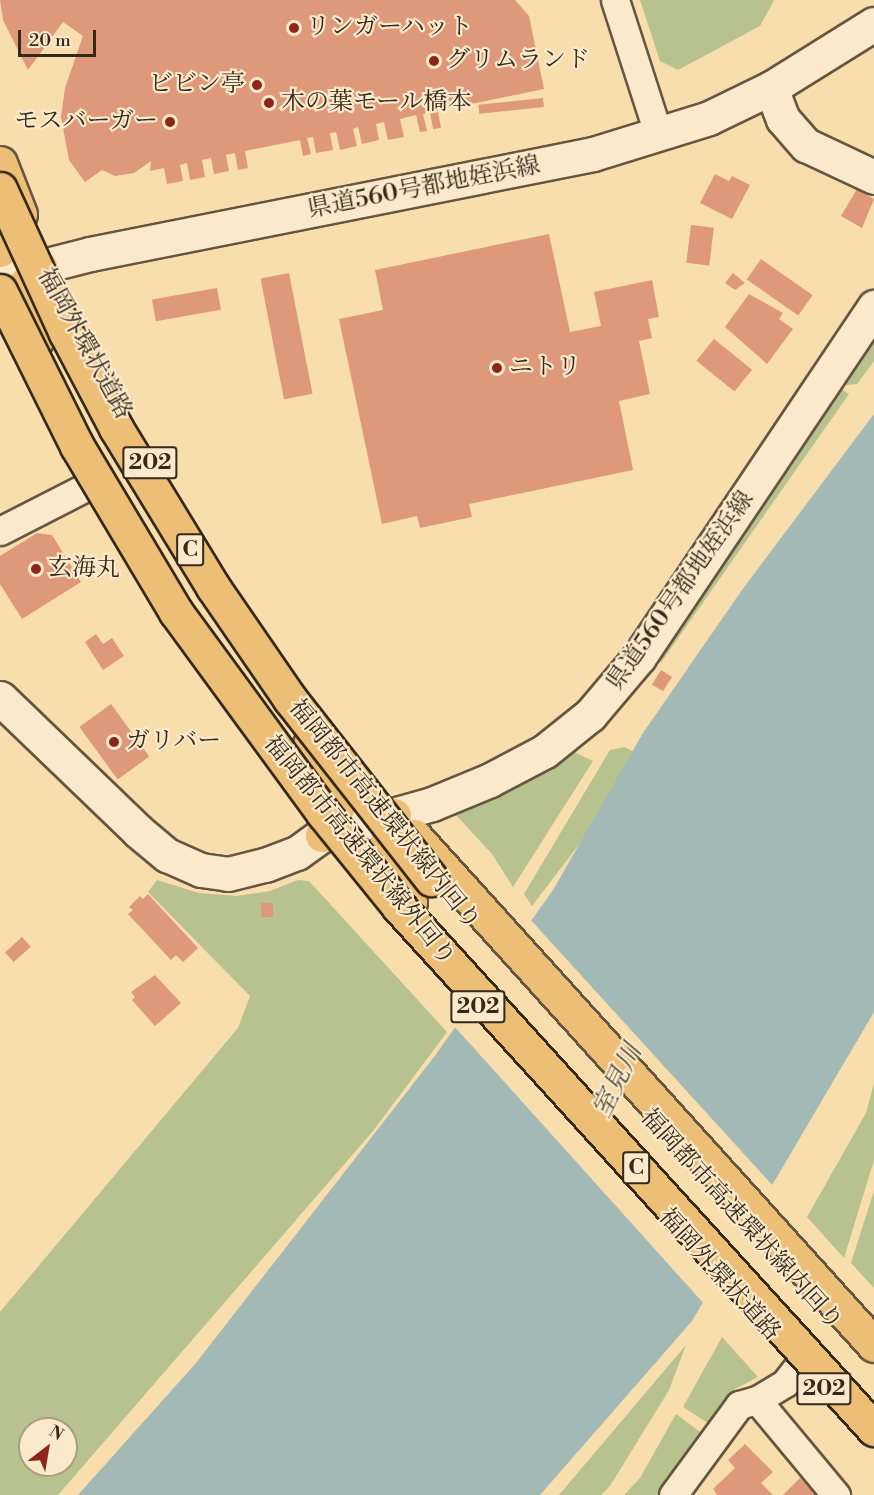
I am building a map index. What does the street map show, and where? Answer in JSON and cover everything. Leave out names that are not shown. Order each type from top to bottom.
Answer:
[{"type":"highway","name":"福岡外環状道路","points":[[0,163],[40,267],[154,470],[271,653],[394,815],[874,1345]]},
{"type":"highway","name":"福岡都市高速環状線内回り","points":[[0,189],[66,333],[116,428],[213,587],[290,699],[431,879],[874,1366]]},
{"type":"highway","points":[[0,216],[4,243],[0,250]]},
{"type":"highway","points":[[40,267],[25,285],[21,305],[94,448],[88,486]]},
{"type":"highway","name":"福岡都市高速環状線外回り","points":[[0,291],[77,446],[176,612],[323,813],[399,907],[874,1430]]},
{"type":"highway","name":"202","points":[[0,320],[88,486],[219,696],[322,835],[431,942]]},
{"type":"highway","points":[[271,653],[279,697],[335,784],[337,808],[322,835]]},
{"type":"highway","points":[[394,815],[382,856],[394,883],[431,942]]},
{"type":"highway","name":"福岡外環状道路","points":[[431,942],[498,1006],[530,1064],[874,1443]]},
{"type":"street","points":[[615,0],[658,133]]},
{"type":"street","name":"県道560号都地姪浜線","points":[[0,277],[593,154],[709,118],[771,88],[874,24]]},
{"type":"street","points":[[771,88],[783,119],[806,146],[874,177]]},
{"type":"street","name":"県道560号都地姪浜線","points":[[0,698],[138,831],[167,855],[201,870],[228,874],[266,865],[297,853],[322,835],[394,815],[490,780],[544,751],[590,715],[639,657],[874,307]]},
{"type":"street","points":[[0,531],[88,486]]},
{"type":"street","points":[[673,1495],[739,1406],[757,1400],[784,1383],[800,1364]]},
{"type":"street","points":[[757,1400],[836,1495]]},
{"type":"green space","points":[[640,0],[774,0],[760,26],[678,70],[660,61]]},
{"type":"green space","points":[[874,328],[874,361],[857,384],[835,386]]},
{"type":"green space","points":[[835,384],[849,394],[661,663],[647,653]]},
{"type":"green space","points":[[625,747],[645,758],[532,906],[524,894],[610,750]]},
{"type":"green space","points":[[572,751],[593,761],[513,887],[492,854],[455,814]]},
{"type":"green space","points":[[157,880],[199,893],[237,896],[270,891],[298,880],[309,881],[447,1032],[373,1131],[78,1472],[78,1417],[18,1417],[18,1477],[74,1477],[58,1495],[0,1495],[0,1312],[238,1028],[250,996],[148,892]]},
{"type":"green space","points":[[874,1083],[874,1160],[844,1258],[807,1217],[866,1113]]},
{"type":"green space","points":[[874,1191],[874,1288],[851,1263]]},
{"type":"green space","points":[[722,1337],[758,1377],[735,1389],[708,1423],[683,1407]]},
{"type":"green space","points":[[686,1345],[669,1390],[610,1486],[601,1495],[559,1495]]},
{"type":"green space","points":[[676,1414],[703,1434],[662,1495],[624,1495],[640,1478]]},
{"type":"water","name":"室見川","points":[[874,414],[874,1012],[692,1321],[540,1495],[78,1495],[196,1363],[434,1057],[553,890],[643,733],[742,590]]},
{"type":"pier","points":[[529,918],[774,1187],[705,1305],[453,1025]]},
{"type":"building","name":"木の葉モール橋本","points":[[0,0],[515,0],[529,16],[544,89],[423,114],[427,131],[420,132],[416,115],[400,119],[404,137],[388,140],[384,122],[376,124],[379,140],[362,144],[358,127],[353,129],[357,146],[340,150],[336,132],[330,133],[333,150],[316,153],[313,137],[307,138],[311,154],[303,156],[300,140],[245,151],[248,168],[238,170],[235,153],[226,155],[229,171],[214,174],[211,158],[202,160],[205,177],[190,180],[187,163],[180,165],[183,181],[167,184],[164,168],[150,171],[151,161],[134,173],[115,176],[102,170],[85,182],[69,160],[61,117],[65,88],[83,36],[63,22],[28,70],[3,20]]},
{"type":"building","points":[[543,98],[544,107],[479,114],[478,105]]},
{"type":"building","points":[[438,112],[441,128],[433,129],[430,114]]},
{"type":"building","points":[[715,174],[729,181],[732,176],[750,185],[732,219],[700,203]]},
{"type":"building","points":[[857,189],[874,199],[862,228],[841,216]]},
{"type":"building","points":[[691,225],[714,228],[709,266],[686,263]]},
{"type":"building","name":"ニトリ","points":[[549,234],[570,332],[601,326],[594,292],[652,280],[659,317],[648,319],[652,338],[639,341],[650,394],[619,401],[633,470],[469,504],[472,517],[420,528],[417,516],[382,524],[339,319],[383,310],[375,270]]},
{"type":"building","points":[[761,259],[813,295],[798,316],[747,279]]},
{"type":"building","points":[[289,273],[312,394],[284,399],[261,279]]},
{"type":"building","points":[[733,273],[745,283],[735,290],[725,283]]},
{"type":"building","points":[[217,288],[221,310],[156,321],[152,299]]},
{"type":"building","points":[[749,294],[783,313],[779,319],[793,329],[767,364],[725,327]]},
{"type":"building","points":[[714,339],[752,370],[734,392],[696,361]]},
{"type":"building","name":"玄海丸","points":[[37,533],[52,535],[81,582],[22,619],[0,584],[0,556]]},
{"type":"building","points":[[96,634],[103,644],[112,638],[124,656],[103,670],[85,642]]},
{"type":"building","points":[[661,670],[672,677],[663,691],[652,684]]},
{"type":"building","name":"ガリバー","points":[[111,704],[149,757],[118,780],[79,727]]},
{"type":"building","points":[[148,894],[198,948],[183,962],[176,955],[171,960],[128,914],[133,910],[129,907],[140,896],[143,899]]},
{"type":"building","points":[[261,903],[273,903],[273,917],[261,917]]},
{"type":"building","points":[[22,937],[31,947],[14,962],[5,952]]},
{"type":"building","points":[[155,975],[181,1003],[155,1026],[132,1000],[135,997],[131,992]]},
{"type":"building","points":[[745,1444],[773,1472],[761,1483],[773,1495],[717,1495],[713,1489],[735,1468],[728,1460]]},
{"type":"building","points":[[800,1478],[817,1495],[783,1495]]},
{"type":"place","name":"リンガーハット","points":[[294,28]]},
{"type":"place","name":"グリムランド","points":[[434,61]]},
{"type":"place","name":"ビビン亭","points":[[257,85]]},
{"type":"place","name":"木の葉モール橋本","points":[[269,103]]},
{"type":"place","name":"モスバーガー","points":[[170,122]]},
{"type":"place","name":"ニトリ","points":[[497,368]]},
{"type":"place","name":"玄海丸","points":[[36,569]]},
{"type":"place","name":"ガリバー","points":[[114,742]]}]
